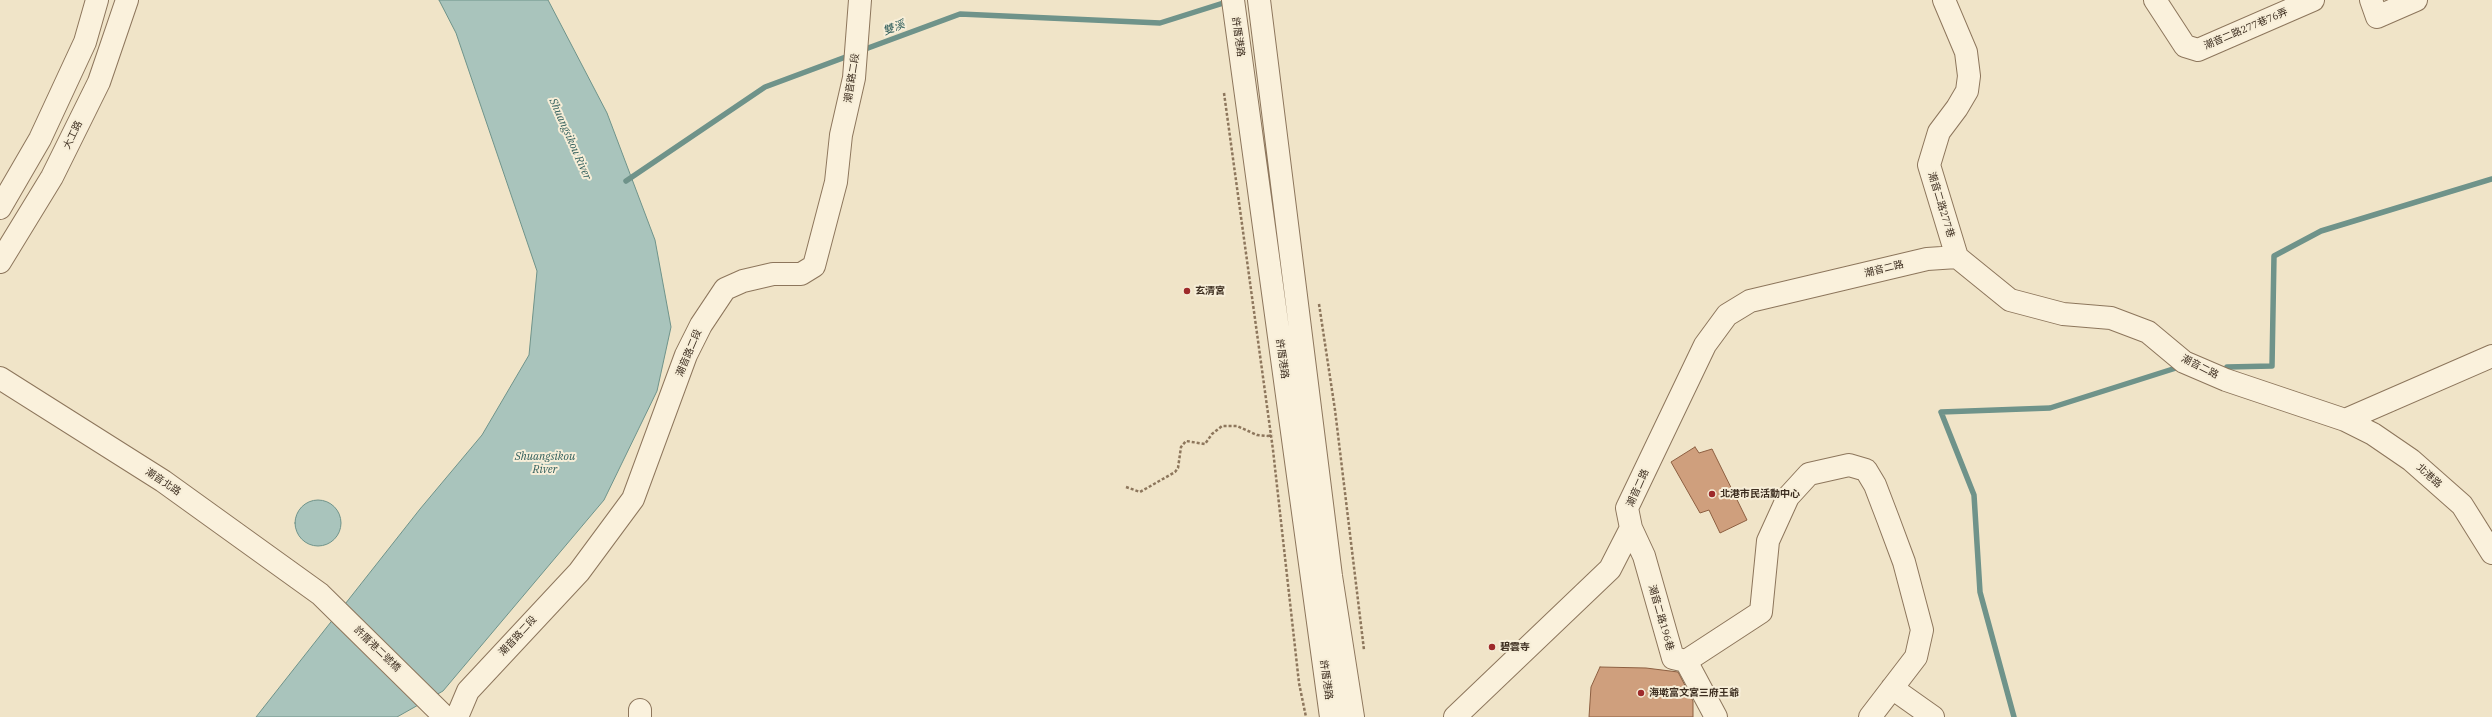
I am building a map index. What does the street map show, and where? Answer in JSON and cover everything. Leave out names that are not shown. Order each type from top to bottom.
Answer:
[{"type":"street","points":[[0,208],[40,139],[85,42],[97,0]]},
{"type":"street","name":"大工路","points":[[0,262],[52,177],[99,82],[127,0]]},
{"type":"street","name":"潮音二路277巷","points":[[1944,0],[1966,52],[1969,76],[1967,91],[1938,132],[1929,165],[1957,257]]},
{"type":"street","name":"潮音二路277巷76弄","points":[[2155,0],[2185,46],[2198,50],[2313,0]]},
{"type":"street","points":[[2371,0],[2377,17],[2416,0]]},
{"type":"street","name":"潮音路二段","points":[[457,717],[468,691],[579,572],[633,499],[686,355],[701,325],[726,288],[743,281],[773,274],[800,274],[814,266],[836,182],[841,135],[854,78],[860,1]]},
{"type":"street","name":"許厝港路","points":[[1260,2],[1331,576],[1353,717]]},
{"type":"street","name":"許厝港路","points":[[1234,6],[1331,717]]},
{"type":"street","name":"潮音二路","points":[[1631,528],[1627,508],[1705,345],[1728,315],[1750,301],[1927,259],[1957,257],[2010,300],[2063,314],[2111,318],[2148,332],[2184,362],[2226,380],[2345,420]]},
{"type":"street","points":[[2345,420],[2492,356]]},
{"type":"street","name":"潮音北路","points":[[0,378],[163,480],[320,594]]},
{"type":"street","name":"北港路","points":[[2345,420],[2373,434],[2411,460],[2462,505],[2492,553]]},
{"type":"street","points":[[1686,660],[1761,612],[1768,541],[1788,497],[1809,474],[1849,465],[1866,470],[1875,485],[1904,562],[1922,630],[1916,657],[1870,717]]},
{"type":"street","points":[[1455,717],[1610,569],[1631,528]]},
{"type":"street","name":"潮音二路196巷","points":[[1631,528],[1644,556],[1673,658],[1686,660],[1716,717]]},
{"type":"street","name":"許厝港二號橋","points":[[320,594],[439,710]]},
{"type":"street","points":[[1892,688],[1933,717]]},
{"type":"path","points":[[1223,88],[1273,450],[1299,683],[1306,717]]},
{"type":"path","points":[[1126,487],[1140,492],[1175,472],[1178,468],[1181,446],[1186,441],[1205,444],[1212,434],[1222,426],[1237,426],[1257,435],[1273,436]]},
{"type":"water","name":"Shuangsikou River","points":[[439,0],[548,0],[607,113],[655,240],[671,327],[657,391],[604,500],[443,691],[397,717],[256,717],[420,509],[482,435],[529,355],[537,271],[456,33]]},
{"type":"water","points":[[313,500],[323,500],[335,506],[340,514],[340,532],[335,540],[327,545],[313,546],[305,543],[298,536],[295,528],[295,518],[298,510],[305,503]]},
{"type":"building","name":"北港市民活動中心","points":[[1695,447],[1699,453],[1712,449],[1747,520],[1720,533],[1709,510],[1700,513],[1671,462]]},
{"type":"building","name":"海墘富文宮三府王爺","points":[[1600,667],[1646,668],[1678,672],[1693,701],[1693,717],[1589,717],[1591,687]]},
{"type":"waterway","name":"雙溪","points":[[860,51],[960,14],[1160,23],[1230,1]]},
{"type":"waterway","name":"雙溪","points":[[626,181],[765,87],[851,55]]},
{"type":"waterway","points":[[2227,367],[2272,366],[2274,256],[2321,231],[2492,179]]},
{"type":"waterway","points":[[2014,717],[1980,592],[1974,495],[1941,412],[2050,408],[2176,368]]},
{"type":"place","name":"玄清宮","points":[[1187,291]]},
{"type":"place","name":"北港市民活動中心","points":[[1712,494]]},
{"type":"place","name":"碧雲寺","points":[[1492,647]]},
{"type":"place","name":"海墘富文宮三府王爺","points":[[1641,693]]}]
